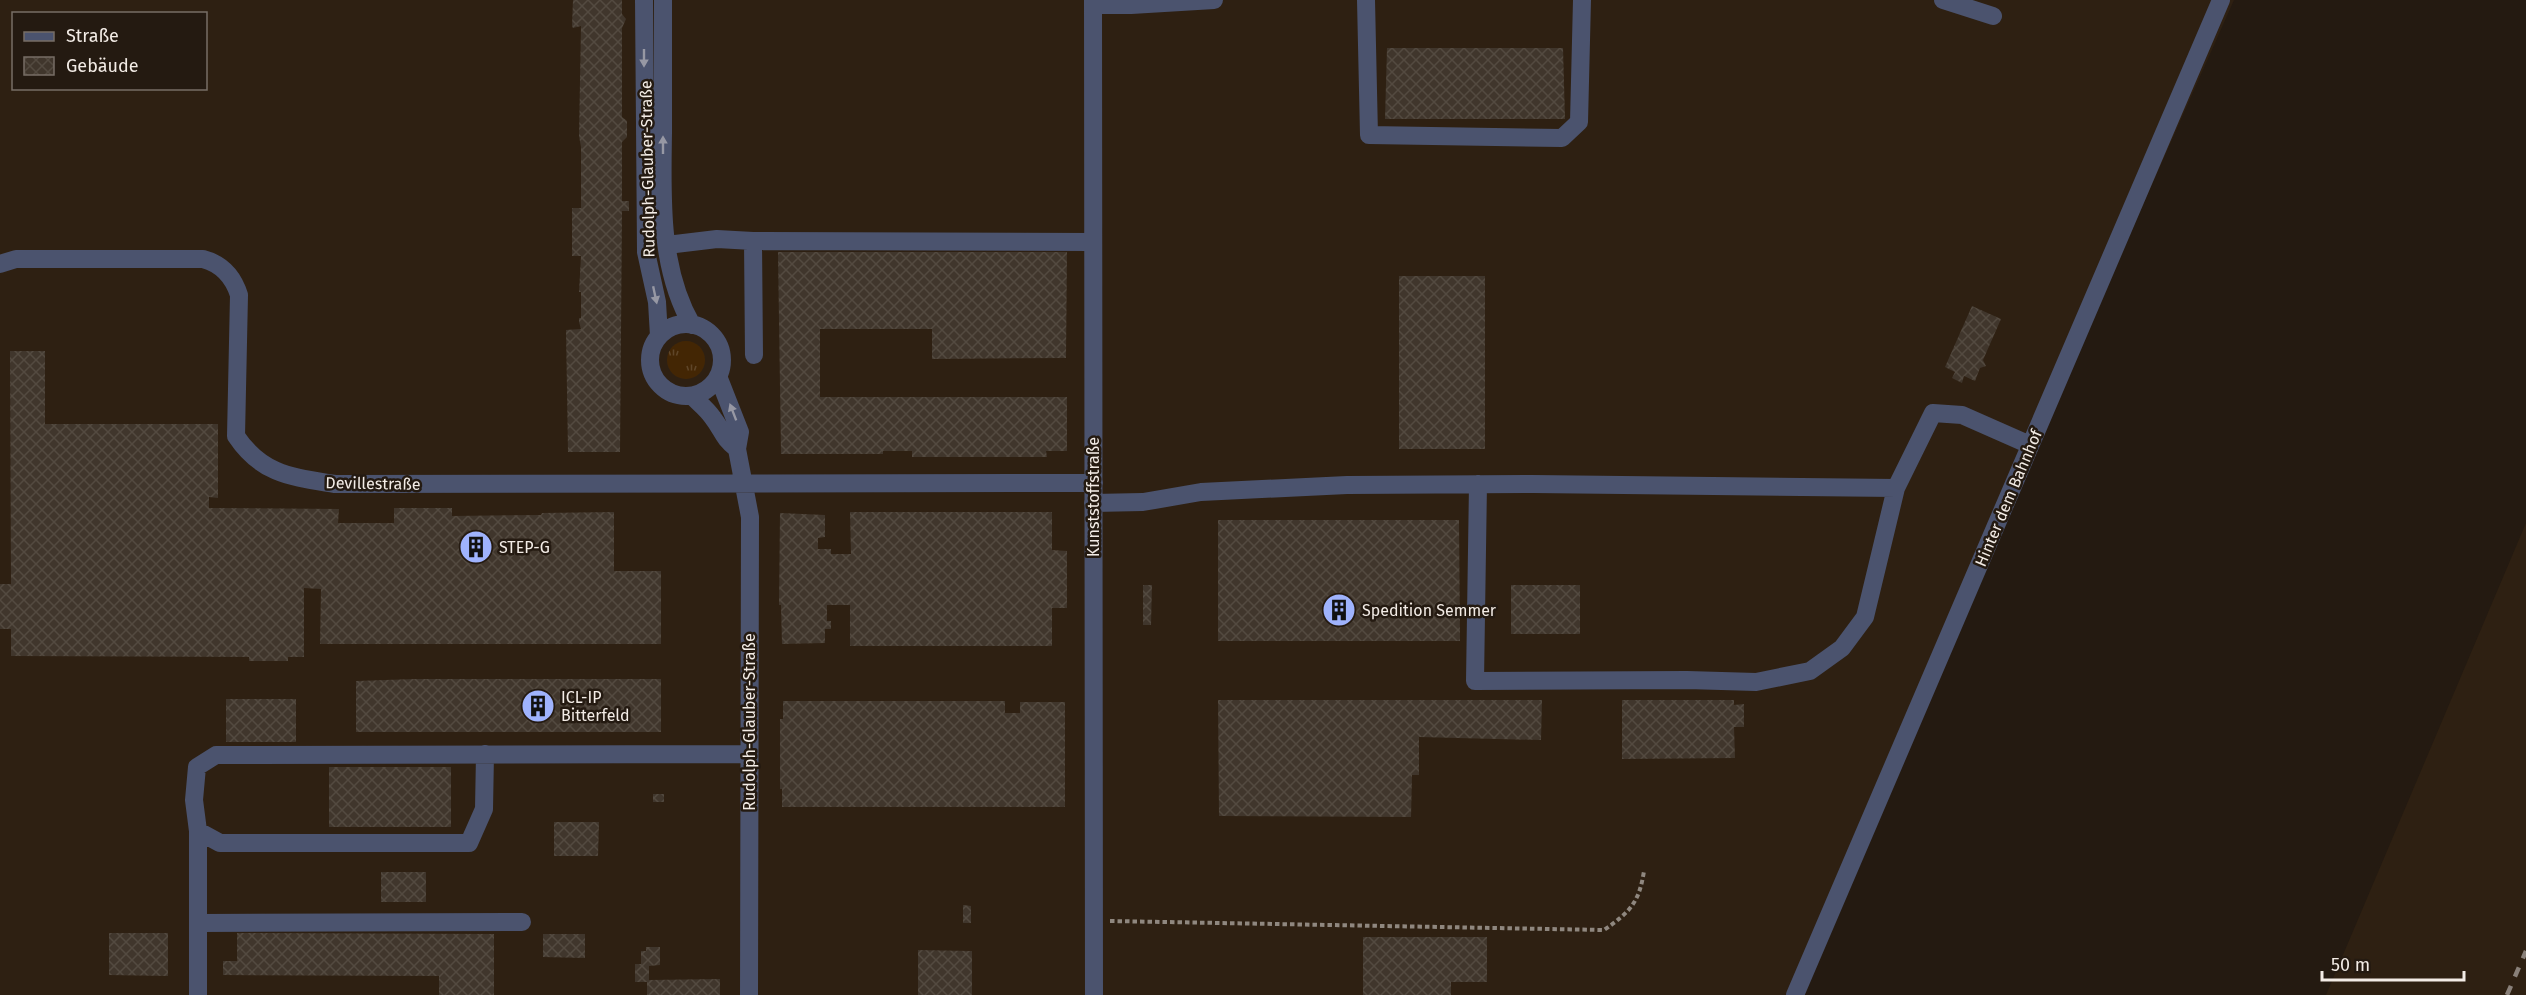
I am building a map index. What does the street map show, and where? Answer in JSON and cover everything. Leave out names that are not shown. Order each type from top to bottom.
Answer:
[{"type":"street","name":"Rudolph-Glauber-Straße","points":[[644,0],[646,242],[657,302],[659,336],[654,344],[650,361],[654,378],[666,391],[674,395],[692,396],[706,408],[723,437],[736,449]]},
{"type":"street","name":"Rudolph-Glauber-Straße","points":[[663,0],[662,186],[667,245],[677,297],[692,325],[704,329],[718,344],[722,357],[718,376],[740,432],[736,449],[745,484],[750,536],[749,995]]},
{"type":"street","points":[[1093,3],[1214,0]]},
{"type":"street","points":[[1366,0],[1369,135],[1562,138],[1579,122],[1582,0]]},
{"type":"street","points":[[1943,0],[1993,16]]},
{"type":"street","name":"Hinter dem Bahnhof","points":[[1794,995],[2221,0]]},
{"type":"street","name":"Kunststoffstraße","points":[[1093,3],[1094,995]]},
{"type":"street","points":[[667,245],[717,239],[1093,242]]},
{"type":"street","points":[[753,241],[754,356]]},
{"type":"street","name":"Devillestraße","points":[[0,264],[16,259],[203,259],[225,270],[239,295],[237,436],[248,453],[284,476],[335,484],[1094,483]]},
{"type":"street","points":[[659,336],[674,326],[692,325]]},
{"type":"street","points":[[692,396],[705,392],[718,376]]},
{"type":"street","points":[[1478,484],[1475,681],[1756,682],[1809,671],[1842,648],[1865,617],[1896,488],[1933,413],[1962,415],[2030,445]]},
{"type":"street","points":[[1093,503],[1143,502],[1212,492],[1347,485],[1896,488]]},
{"type":"street","points":[[198,831],[220,843],[469,843],[484,809],[484,754]]},
{"type":"street","points":[[198,995],[200,923],[197,912],[198,831],[194,800],[197,767],[216,755],[749,754]]},
{"type":"street","points":[[200,923],[522,922]]},
{"type":"path","points":[[1094,921],[1604,930],[1628,913],[1642,885],[1644,871]]},
{"type":"shaded area","points":[[0,0],[2234,0],[1792,995],[0,995]]},
{"type":"shaded area","points":[[2526,523],[2526,995],[2326,995]]},
{"type":"green space","points":[[686,341],[700,346],[705,360],[700,374],[686,379],[672,374],[667,360],[672,346]]},
{"type":"building","points":[[573,0],[622,0],[622,14],[626,19],[622,28],[622,117],[627,121],[627,137],[622,142],[622,201],[629,201],[629,211],[622,211],[620,452],[568,452],[566,330],[581,329],[579,318],[581,318],[581,292],[579,292],[581,256],[572,256],[572,208],[581,208],[579,136],[581,26],[573,28],[572,26]]},
{"type":"building","points":[[1387,48],[1563,48],[1565,119],[1385,119]]},
{"type":"building","points":[[778,252],[1067,252],[1066,358],[932,359],[932,329],[820,329],[820,397],[1067,397],[1067,451],[1046,451],[1047,457],[912,457],[912,451],[883,451],[883,454],[781,454]]},
{"type":"building","points":[[1399,276],[1485,276],[1485,449],[1399,449]]},
{"type":"building","points":[[1972,306],[2001,319],[1983,360],[1986,366],[1980,368],[1975,381],[1964,376],[1962,383],[1952,378],[1955,372],[1945,367]]},
{"type":"building","points":[[10,351],[45,351],[45,424],[218,424],[218,498],[209,497],[209,508],[339,509],[338,523],[394,523],[394,508],[452,508],[452,516],[614,512],[614,571],[661,571],[661,644],[320,644],[321,589],[304,588],[304,657],[288,657],[288,661],[249,661],[249,657],[11,656],[11,629],[0,629],[0,584],[11,584]]},
{"type":"building","points":[[850,512],[1052,512],[1052,550],[1067,551],[1067,608],[1052,608],[1052,646],[850,646],[850,605],[827,605],[827,621],[831,621],[831,629],[825,629],[825,643],[782,644],[781,605],[779,605],[780,513],[825,515],[825,537],[818,538],[818,549],[831,549],[831,554],[851,554]]},
{"type":"building","name":"Spedition Semmer","points":[[1218,520],[1459,520],[1460,641],[1218,641]]},
{"type":"building","points":[[1143,585],[1152,585],[1151,625],[1143,625]]},
{"type":"building","points":[[1511,585],[1580,585],[1580,634],[1511,634]]},
{"type":"building","name":"ICL-IP Bitterfeld","points":[[661,679],[661,732],[356,732],[356,681]]},
{"type":"building","points":[[226,699],[296,699],[296,742],[226,742]]},
{"type":"building","points":[[1218,700],[1542,700],[1541,740],[1419,737],[1419,775],[1412,775],[1411,817],[1219,816]]},
{"type":"building","points":[[1622,700],[1734,700],[1734,705],[1744,704],[1744,727],[1734,727],[1735,758],[1622,759]]},
{"type":"building","points":[[783,701],[1005,701],[1005,713],[1020,713],[1020,702],[1065,702],[1065,807],[782,807],[780,719],[783,719]]},
{"type":"building","points":[[329,767],[451,767],[451,827],[329,827]]},
{"type":"building","points":[[653,794],[664,794],[664,802],[653,802]]},
{"type":"building","points":[[554,822],[599,822],[598,856],[554,856]]},
{"type":"building","points":[[381,872],[426,872],[426,902],[381,902]]},
{"type":"building","points":[[963,905],[971,906],[971,923],[963,923]]},
{"type":"building","points":[[109,933],[168,933],[168,976],[109,975]]},
{"type":"building","points":[[237,933],[494,934],[494,995],[439,995],[439,976],[223,975],[223,961],[237,961]]},
{"type":"building","points":[[543,934],[585,934],[585,958],[543,957]]},
{"type":"building","points":[[1363,937],[1487,937],[1487,982],[1451,982],[1451,995],[1363,995]]},
{"type":"building","points":[[646,947],[660,947],[660,965],[649,966],[649,980],[720,979],[720,995],[647,995],[647,982],[635,982],[635,964],[641,964],[641,951],[646,951]]},
{"type":"building","points":[[918,950],[972,951],[972,995],[918,995]]},
{"type":"railway","points":[[2507,995],[2526,951]]},
{"type":"place","name":"STEP-G","points":[[476,547]]},
{"type":"place","name":"Spedition Semmer","points":[[1339,610]]},
{"type":"place","name":"ICL-IP Bitterfeld","points":[[538,706]]}]
